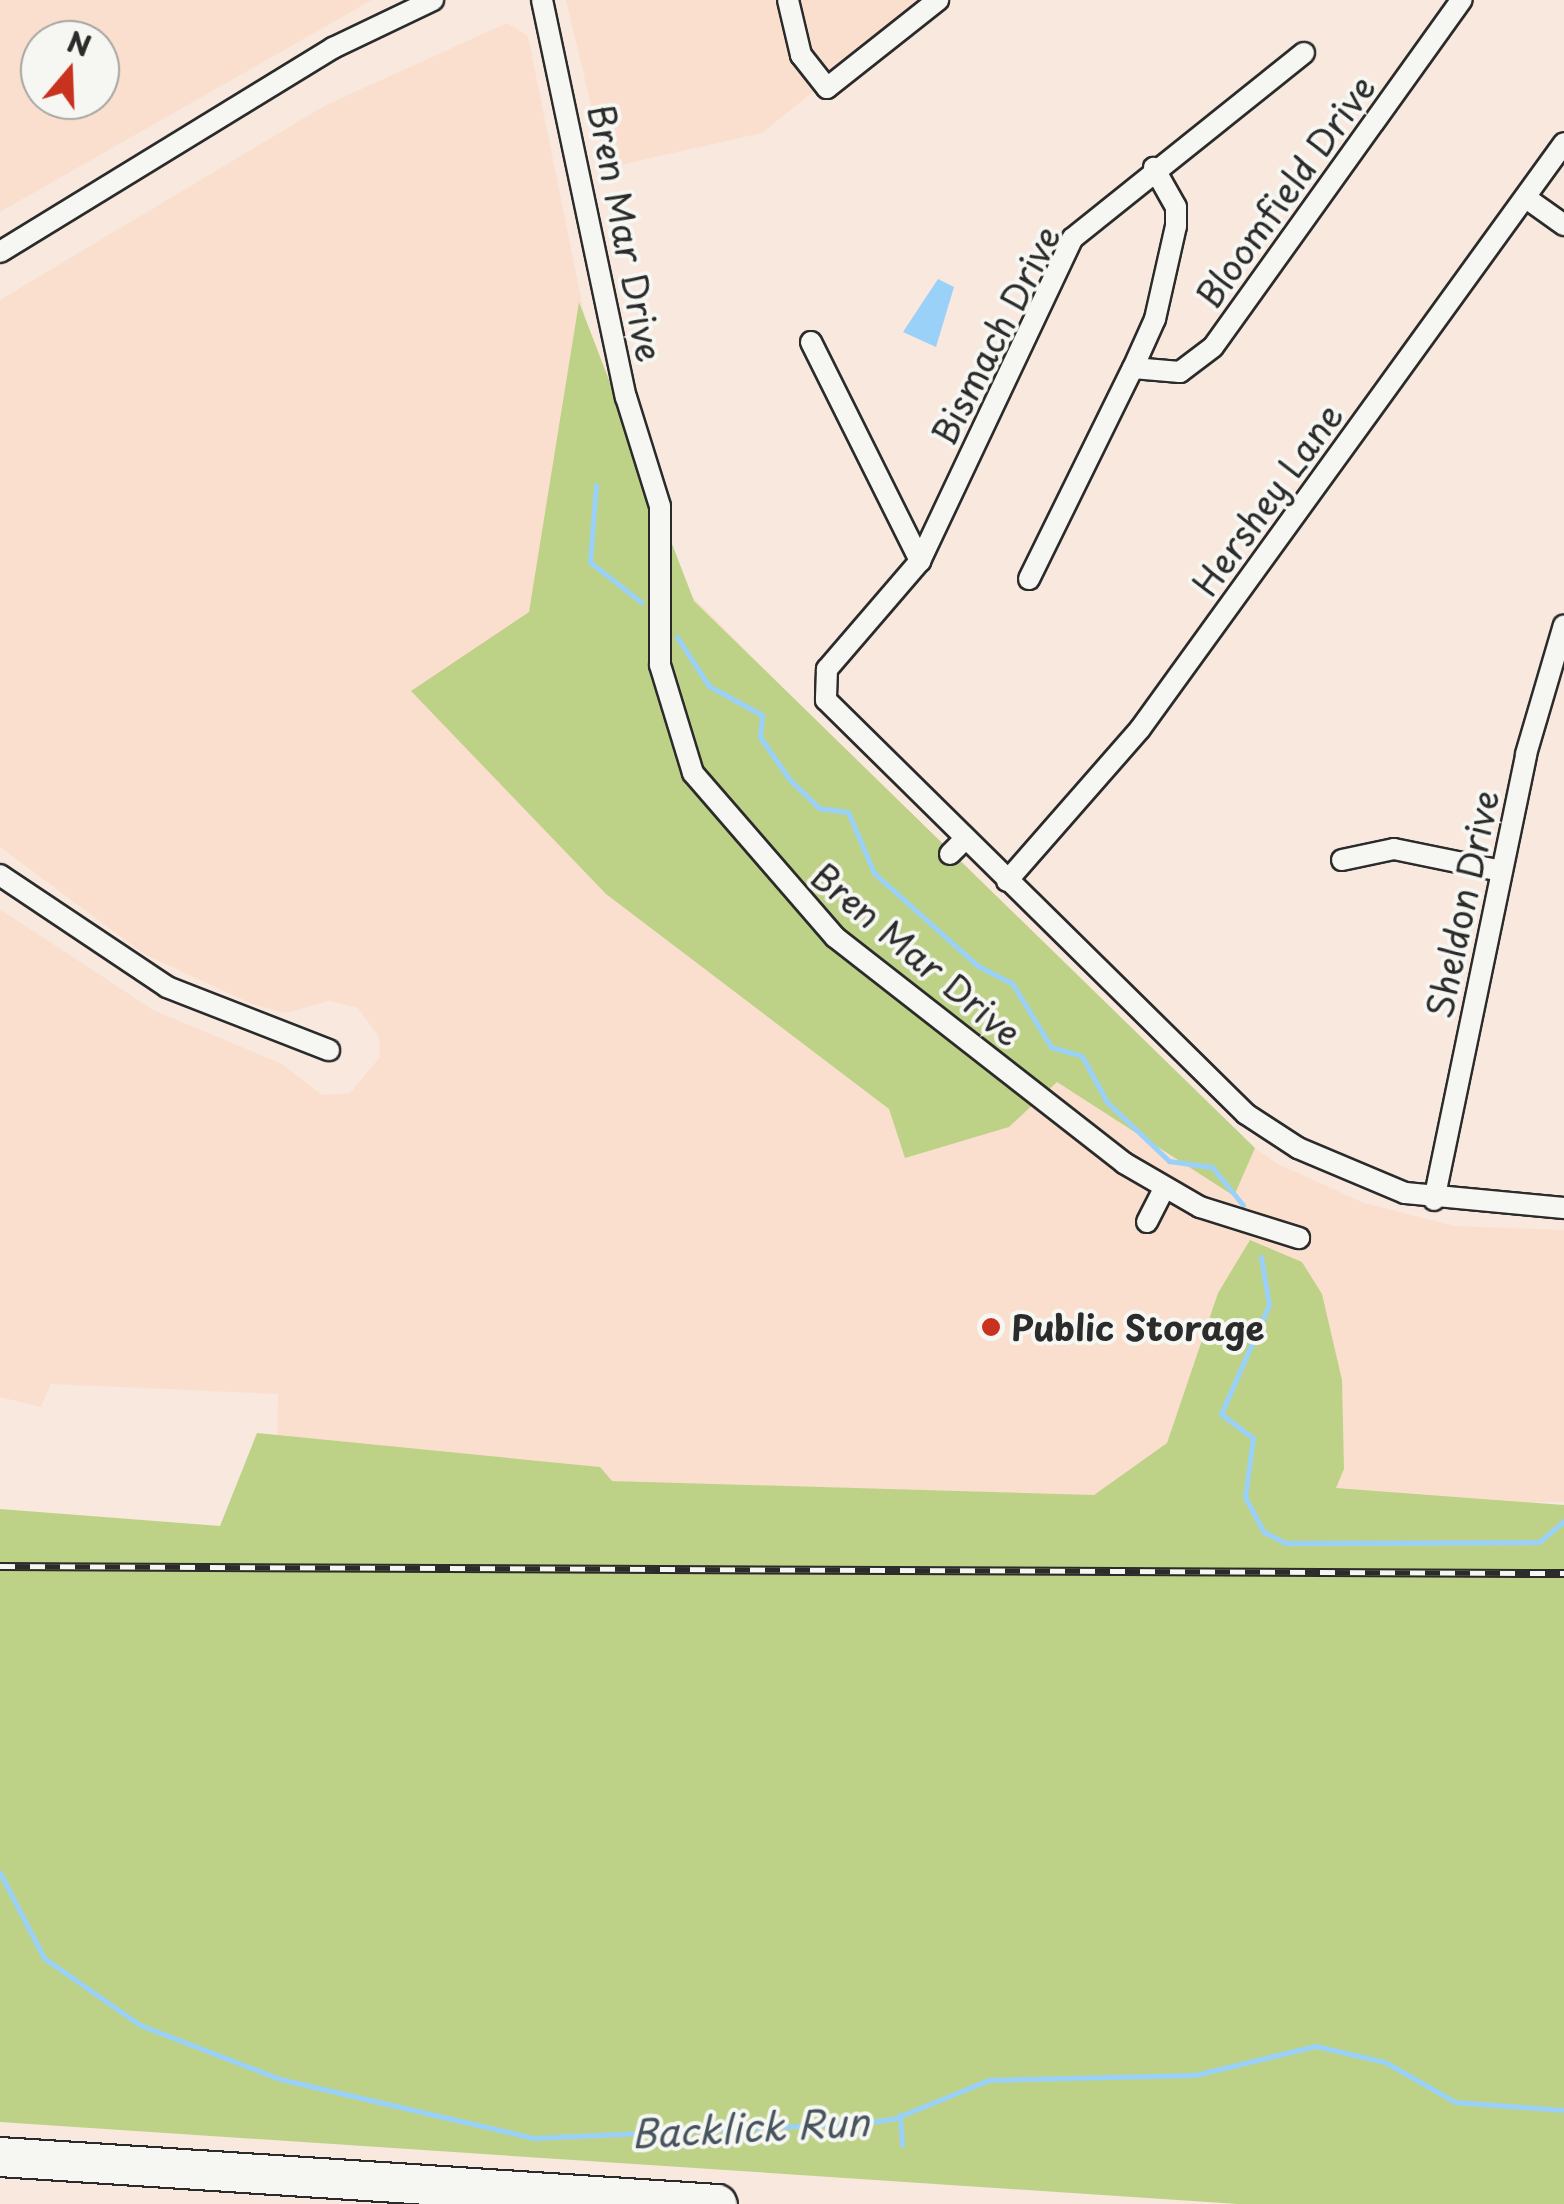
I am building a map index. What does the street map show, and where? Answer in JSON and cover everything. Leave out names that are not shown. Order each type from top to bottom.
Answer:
[{"type":"highway","points":[[0,2157],[717,2204]]},
{"type":"street","points":[[0,252],[333,48],[433,0]]},
{"type":"street","name":"Bren Mar Drive","points":[[542,0],[626,398],[660,506],[660,665],[694,773],[835,937],[1163,1190],[1299,1238]]},
{"type":"street","points":[[788,0],[801,55],[827,88],[938,0]]},
{"type":"street","name":"Bloomfield Drive","points":[[1133,368],[1180,372],[1213,347],[1461,0]]},
{"type":"street","name":"Bismach Drive","points":[[1006,881],[957,847],[826,700],[827,669],[920,561],[1073,238],[1154,168],[1304,53]]},
{"type":"street","name":"Hershey Lane","points":[[1006,881],[1140,730],[1564,144]]},
{"type":"street","name":"Bloomfield Drive","points":[[1029,579],[1156,320],[1176,226],[1176,207],[1154,168]]},
{"type":"street","points":[[1526,198],[1564,224]]},
{"type":"street","points":[[810,342],[920,561]]},
{"type":"street","name":"Sheldon Drive","points":[[1434,1200],[1501,871],[1564,625]]},
{"type":"street","points":[[1342,860],[1394,849],[1501,871]]},
{"type":"street","points":[[0,875],[143,974],[329,1050]]},
{"type":"street","points":[[1006,881],[1246,1114],[1363,1180],[1434,1200],[1564,1208]]},
{"type":"street","points":[[1147,1222],[1163,1190]]},
{"type":"shaded area","points":[[0,0],[372,0],[0,212]]},
{"type":"shaded area","points":[[566,0],[927,0],[762,133],[606,168]]},
{"type":"shaded area","points":[[507,23],[528,36],[602,402],[691,595],[1207,1115],[1278,1164],[1364,1203],[1455,1226],[1564,1230],[1564,1502],[276,1498],[278,1394],[51,1384],[41,1407],[0,1397],[0,909],[153,1010],[282,1064],[322,1095],[350,1093],[380,1057],[379,1037],[358,1008],[330,1001],[285,1013],[252,1004],[144,954],[0,847],[0,300],[326,105]]},
{"type":"green space","points":[[579,302],[694,601],[1255,1148],[1234,1196],[1057,1082],[1009,1127],[905,1158],[889,1109],[606,894],[411,691],[529,612]]},
{"type":"green space","points":[[1250,1240],[1302,1262],[1322,1294],[1342,1380],[1344,1469],[1336,1488],[1564,1505],[1564,2204],[1238,2204],[0,2122],[0,1509],[220,1526],[257,1433],[600,1467],[612,1481],[1094,1495],[1167,1443],[1218,1293]]},
{"type":"water","points":[[938,279],[954,287],[936,347],[903,332]]},
{"type":"waterway","points":[[596,485],[590,562],[641,602]]},
{"type":"waterway","points":[[677,637],[709,686],[762,715],[760,737],[790,780],[819,808],[848,812],[874,873],[978,966],[1012,983],[1051,1047],[1082,1056],[1107,1102],[1169,1161],[1212,1167],[1243,1205]]},
{"type":"waterway","points":[[1261,1257],[1269,1305],[1221,1414],[1253,1438],[1245,1497],[1264,1532],[1286,1543],[1539,1542],[1564,1521]]},
{"type":"waterway","name":"Backlick Run","points":[[0,1873],[44,1958],[140,2025],[280,2079],[534,2138],[893,2119],[989,2080],[1195,2075],[1316,2046],[1385,2062],[1455,2102],[1564,2110]]},
{"type":"waterway","points":[[900,2115],[902,2145]]},
{"type":"railway","points":[[0,1566],[1564,1573]]},
{"type":"place","name":"Public Storage","points":[[991,1327]]}]
